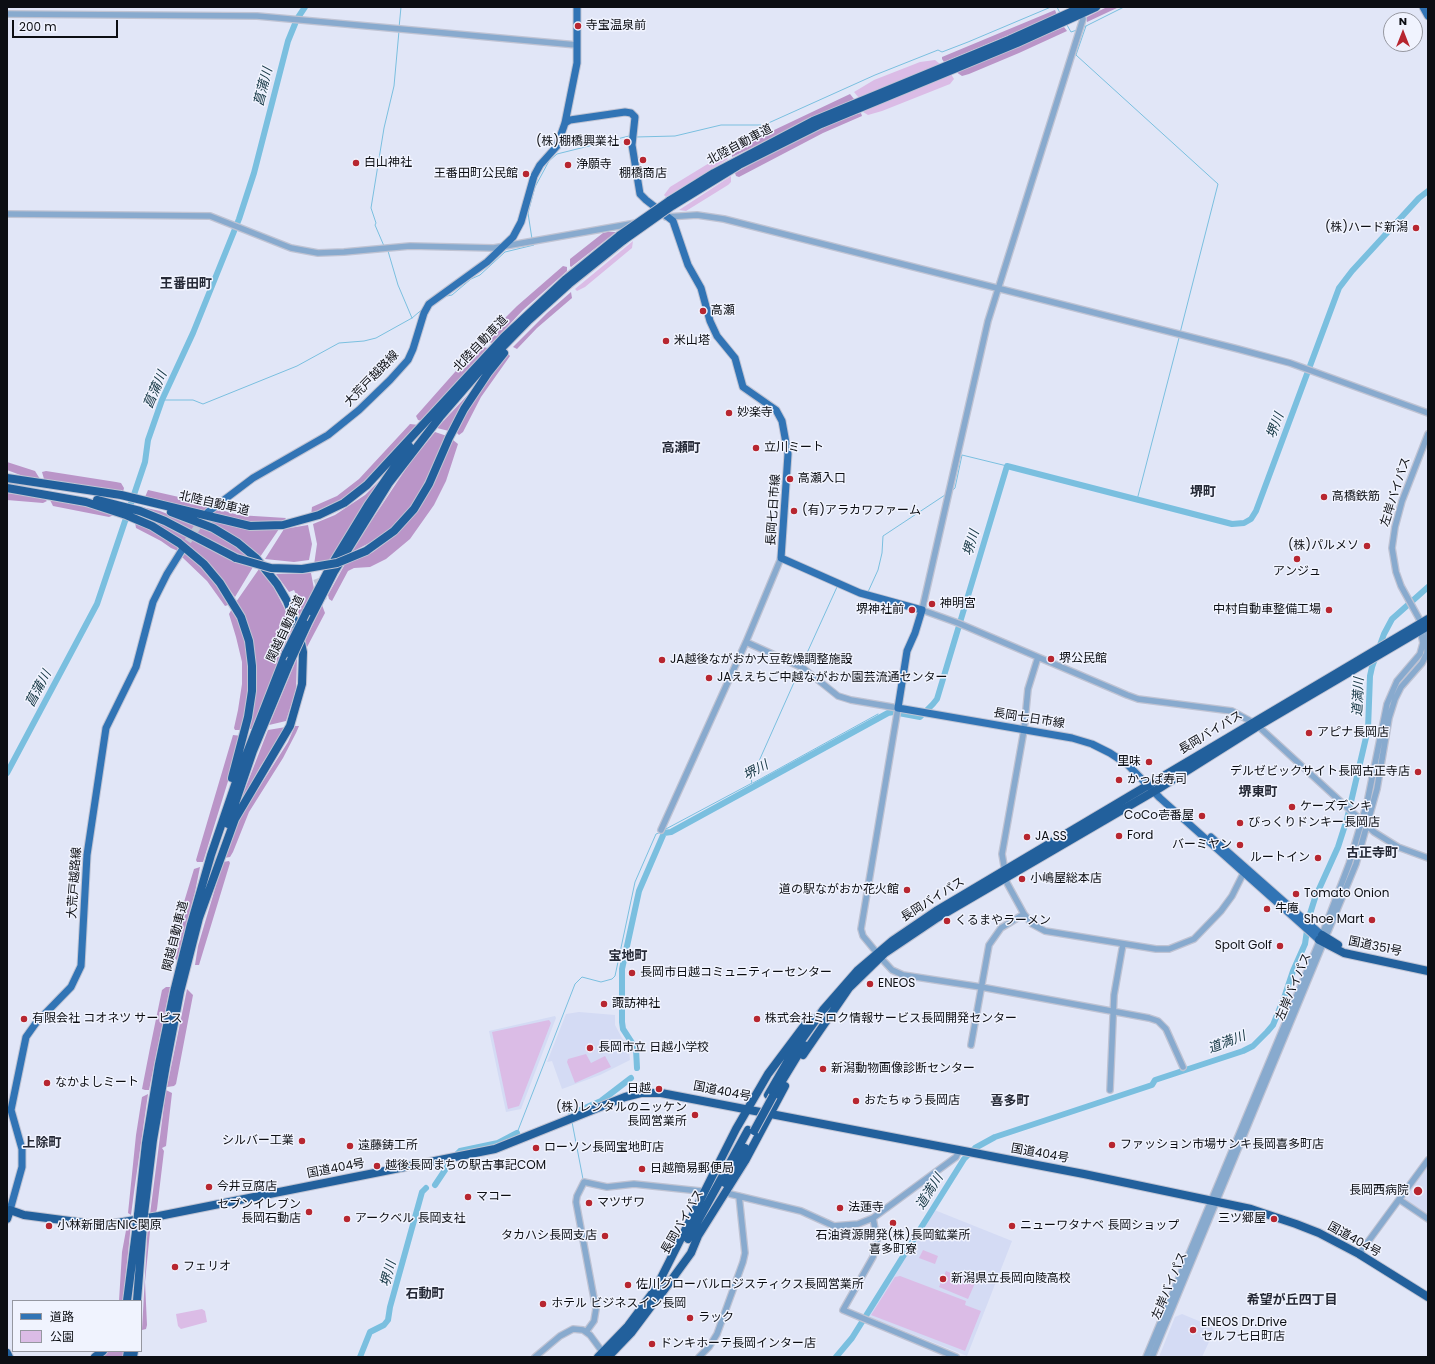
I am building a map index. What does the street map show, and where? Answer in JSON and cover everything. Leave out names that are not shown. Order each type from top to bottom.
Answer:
[{"type":"highway","name":"北陸自動車道","points":[[142,505],[254,526],[283,525],[320,515],[344,503],[367,485],[459,384],[539,303],[566,279],[714,172],[813,121],[990,48],[1082,7]]},
{"type":"highway","name":"北陸自動車道","points":[[670,204],[739,164],[821,124],[1017,43],[1096,7]]},
{"type":"highway","name":"北陸自動車道","points":[[318,596],[390,484],[440,417],[484,365],[529,320],[622,238]]},
{"type":"highway","name":"北陸自動車道","points":[[142,505],[172,524],[236,558],[271,568],[302,569],[337,563],[366,551],[394,531],[416,505],[429,484],[448,438],[464,409],[500,357],[556,298],[590,266]]},
{"type":"highway","name":"北陸自動車道","points":[[318,596],[384,480],[416,437],[459,384]]},
{"type":"highway","points":[[7,478],[52,485],[119,502],[137,519],[179,543],[213,574],[235,605],[249,641],[253,679],[248,717],[214,854]]},
{"type":"highway","points":[[7,484],[142,505],[179,515],[213,528],[249,551],[277,584],[290,609],[299,633],[303,652],[302,684],[294,713],[284,737],[214,854]]},
{"type":"highway","points":[[7,488],[79,501],[119,502]]},
{"type":"highway","name":"関越自動車道","points":[[185,961],[199,918],[214,854],[248,746],[286,653],[306,613],[318,596]]},
{"type":"highway","name":"関越自動車道","points":[[214,854],[254,751],[318,596]]},
{"type":"highway","name":"長岡バイパス","points":[[694,1232],[771,1095],[793,1052],[811,1025],[858,970],[919,922],[1153,788],[1255,724],[1423,627],[1428,619]]},
{"type":"highway","name":"関越自動車道","points":[[131,1300],[141,1214],[177,992],[201,889],[210,870]]},
{"type":"highway","points":[[1323,939],[1349,949],[1428,966]]},
{"type":"highway","name":"国道351号","points":[[1323,939],[1350,955],[1428,971]]},
{"type":"highway","name":"長岡バイパス","points":[[771,1095],[813,1031],[879,955]]},
{"type":"highway","points":[[604,1356],[631,1333],[659,1297],[694,1232],[728,1144],[772,1068],[824,1000],[837,986],[858,970]]},
{"type":"highway","points":[[604,1356],[685,1250],[694,1232],[764,1126],[799,1062],[849,988]]},
{"type":"highway","name":"国道404号","points":[[8,1209],[24,1215],[93,1224],[111,1224],[495,1149],[625,1097],[641,1093],[666,1094],[961,1152],[1084,1174],[1251,1209],[1296,1224],[1359,1254],[1428,1297]]},
{"type":"highway","points":[[764,1126],[774,1119],[811,1122]]},
{"type":"highway","points":[[7,1219],[8,1209]]},
{"type":"highway","name":"関越自動車道","points":[[138,1300],[141,1250],[140,1224]]},
{"type":"highway","points":[[127,1300],[140,1224]]},
{"type":"highway","points":[[7,1353],[9,1357]]},
{"type":"main road","name":"大荒戸越路線","points":[[208,512],[253,478],[328,435],[359,410],[408,360],[424,313],[429,304],[487,262],[513,237],[519,227],[534,176],[540,165],[557,146],[565,123],[575,70],[577,45],[576,7]]},
{"type":"main road","points":[[1423,7],[1428,16]]},
{"type":"main road","name":"長岡七日市線","points":[[565,123],[570,120],[626,112],[633,114],[636,121],[632,145],[639,189],[646,200],[673,221],[686,260],[701,288],[707,314],[715,333],[737,362],[743,387],[776,410],[782,421],[788,454],[781,558],[860,594],[922,610]]},
{"type":"main road","name":"大荒戸越路線","points":[[8,1209],[22,1167],[22,1149],[11,1110],[26,1037],[36,1022],[71,987],[80,966],[87,855],[106,728],[136,667],[153,602],[167,574],[182,550]]},
{"type":"main road","points":[[898,708],[907,651],[915,633],[922,610]]},
{"type":"main road","name":"長岡七日市線","points":[[898,708],[1072,738],[1097,746],[1120,759],[1312,931],[1323,939]]},
{"type":"street","points":[[7,14],[251,16],[577,45]]},
{"type":"street","points":[[1084,19],[1012,241],[985,331],[922,610],[932,612],[1138,699],[1232,711],[1255,724],[1368,827],[1398,847],[1428,858]]},
{"type":"street","points":[[7,214],[204,215],[217,218],[291,248],[314,253],[344,252],[396,246],[503,247],[668,216],[707,216],[999,288],[1290,363],[1428,413]]},
{"type":"street","name":"左岸バイパス","points":[[1152,1357],[1214,1202],[1323,939],[1356,864],[1368,827],[1377,789],[1392,706],[1398,693],[1422,663],[1428,652],[1428,639],[1397,577],[1393,559],[1395,526],[1402,501],[1428,434]]},
{"type":"street","points":[[661,830],[746,642],[781,558]]},
{"type":"street","name":"左岸バイパス","points":[[1323,939],[1362,822],[1390,696],[1397,681],[1420,654],[1422,647],[1423,627]]},
{"type":"street","points":[[746,642],[803,668],[833,692],[844,698],[898,708],[861,929],[862,936],[892,970],[899,974],[981,987],[1149,1018],[1161,1024],[1168,1033],[1183,1067]]},
{"type":"street","points":[[1038,657],[1028,690],[1024,730],[1009,824],[1003,848],[1004,874],[1024,914],[1032,924],[1045,931],[1162,950],[1190,942],[1228,903],[1245,870]]},
{"type":"street","points":[[1379,749],[1384,733],[1387,733]]},
{"type":"street","points":[[971,1045],[987,952],[992,939],[1001,928],[1024,914]]},
{"type":"street","points":[[1110,1090],[1114,995],[1123,944]]},
{"type":"street","points":[[730,1194],[801,1211],[834,1226],[858,1224],[873,1218],[961,1152]]},
{"type":"street","points":[[1359,1254],[1428,1160]]},
{"type":"street","points":[[586,1332],[594,1321],[596,1309],[576,1202],[577,1196],[584,1182],[607,1187],[634,1184],[700,1191]]},
{"type":"street","points":[[699,1357],[709,1347],[717,1334],[743,1262],[745,1253],[739,1196]]},
{"type":"street","points":[[1400,1200],[1428,1219]]},
{"type":"street","name":"左岸バイパス","points":[[1146,1357],[1214,1202]]},
{"type":"street","points":[[873,1218],[877,1240],[873,1257],[843,1310],[956,1357]]},
{"type":"street","points":[[535,1357],[568,1330],[577,1329],[586,1332],[604,1356]]},
{"type":"shaded area","points":[[1107,7],[1119,7],[1087,22],[1087,17]]},
{"type":"shaded area","points":[[1055,10],[1057,15],[944,62],[942,59],[942,57]]},
{"type":"shaded area","points":[[1064,27],[1067,31],[969,74],[962,76],[956,72]]},
{"type":"shaded area","points":[[850,94],[854,99],[732,157],[732,150]]},
{"type":"shaded area","points":[[861,113],[862,116],[823,133],[739,177],[736,176],[735,173],[766,156],[843,118]]},
{"type":"shaded area","points":[[616,232],[571,267],[570,266],[570,259],[603,233]]},
{"type":"shaded area","points":[[563,266],[567,267],[567,271],[523,310],[492,343],[487,341],[486,337],[517,306]]},
{"type":"shaded area","points":[[571,292],[572,298],[537,328],[517,349],[513,347],[547,313]]},
{"type":"shaded area","points":[[478,346],[488,348],[422,421],[418,420],[416,416]]},
{"type":"shaded area","points":[[508,354],[510,356],[481,397],[463,432],[459,435],[456,432],[469,407],[493,372]]},
{"type":"shaded area","points":[[475,387],[449,431],[437,428]]},
{"type":"shaded area","points":[[410,424],[419,425],[353,494],[311,516],[312,507],[337,496],[359,479]]},
{"type":"shaded area","points":[[435,432],[447,436],[413,506],[402,519],[381,537],[350,553],[409,464]]},
{"type":"shaded area","points":[[453,440],[458,444],[446,481],[434,505],[410,539],[386,559],[370,567],[354,568],[348,571],[332,601],[329,599],[328,595],[345,564],[373,552],[389,540],[418,511]]},
{"type":"shaded area","points":[[7,462],[35,471],[40,479],[23,476],[7,470]]},
{"type":"shaded area","points":[[46,471],[121,483],[124,488],[123,492],[44,479],[42,472]]},
{"type":"shaded area","points":[[379,481],[329,561],[314,565],[317,544],[313,524],[335,515],[365,495]]},
{"type":"shaded area","points":[[148,490],[201,502],[209,507],[205,513],[145,497]]},
{"type":"shaded area","points":[[7,493],[44,498],[47,501],[43,503],[7,500]]},
{"type":"shaded area","points":[[49,498],[72,502],[116,514],[109,517],[53,506]]},
{"type":"shaded area","points":[[141,508],[160,511],[210,531],[237,547],[253,560],[232,553]]},
{"type":"shaded area","points":[[218,509],[238,515],[286,518],[282,523],[261,524],[235,521],[211,514]]},
{"type":"shaded area","points":[[138,513],[253,567],[235,597],[223,581],[151,522],[137,515]]},
{"type":"shaded area","points":[[205,518],[279,529],[260,557],[203,521]]},
{"type":"shaded area","points":[[135,522],[154,531],[180,548],[178,551],[171,548],[136,528]]},
{"type":"shaded area","points":[[308,525],[312,544],[309,560],[294,562],[265,559],[284,529]]},
{"type":"shaded area","points":[[184,550],[207,572],[229,603],[228,605],[225,606],[207,581],[182,557],[181,555]]},
{"type":"shaded area","points":[[259,569],[271,582],[294,627],[253,729],[249,729],[256,675],[236,602]]},
{"type":"shaded area","points":[[311,573],[314,589],[299,618],[297,605],[300,602],[294,590],[289,592],[276,574]]},
{"type":"shaded area","points":[[322,605],[325,613],[306,649],[304,643]]},
{"type":"shaded area","points":[[233,607],[241,622],[250,669],[250,695],[241,730],[235,730],[234,728],[242,684],[242,662],[229,614]]},
{"type":"shaded area","points":[[297,658],[296,690],[286,721],[269,725]]},
{"type":"shaded area","points":[[295,726],[299,726],[283,758],[249,812],[233,852],[230,857],[224,858],[237,825],[246,808],[288,742]]},
{"type":"shaded area","points":[[286,727],[260,767],[238,807],[268,730]]},
{"type":"shaded area","points":[[233,735],[242,736],[203,862],[197,862],[196,860]]},
{"type":"shaded area","points":[[229,861],[230,863],[199,965],[195,965],[198,946],[223,862]]},
{"type":"shaded area","points":[[200,867],[177,960],[171,955],[181,912],[194,869]]},
{"type":"shaded area","points":[[166,987],[170,987],[149,1090],[145,1090],[142,1089],[150,1048],[162,990]]},
{"type":"shaded area","points":[[187,989],[193,995],[176,1084],[174,1086],[167,1087]]},
{"type":"shaded area","name":"長岡市立 日越小学校","points":[[579,1012],[615,1015],[615,1025],[629,1051],[630,1060],[600,1075],[562,1089],[552,1061],[547,1062],[566,1014]]},
{"type":"shaded area","points":[[555,1016],[556,1018],[521,1109],[506,1112],[489,1031]]},
{"type":"shaded area","points":[[166,1090],[172,1093],[166,1146],[162,1148],[164,1151],[157,1209],[156,1212],[150,1214]]},
{"type":"shaded area","points":[[148,1094],[131,1215],[128,1213],[136,1135],[142,1097]]},
{"type":"shaded area","name":"長岡西病院","points":[[1428,1166],[1428,1216],[1404,1197]]},
{"type":"shaded area","name":"新潟県立長岡向陵高校","points":[[932,1209],[1012,1241],[967,1356],[867,1316]]},
{"type":"shaded area","points":[[148,1221],[151,1221],[145,1282],[147,1325],[146,1329],[142,1330]]},
{"type":"shaded area","points":[[131,1224],[123,1300],[119,1300],[122,1252],[127,1225]]},
{"type":"shaded area","points":[[1182,1314],[1211,1326],[1214,1331],[1202,1357],[1159,1357],[1175,1317]]},
{"type":"shaded area","points":[[106,1352],[123,1352],[123,1357],[105,1357],[103,1354]]},
{"type":"green space","points":[[935,60],[940,64],[859,98],[854,92],[874,80],[920,62]]},
{"type":"green space","points":[[951,74],[954,79],[950,84],[882,111],[868,115],[863,112],[879,103]]},
{"type":"green space","points":[[724,154],[728,159],[666,197],[664,195],[670,187]]},
{"type":"green space","points":[[731,176],[731,182],[728,185],[686,211],[679,210]]},
{"type":"green space","points":[[633,241],[632,248],[585,287],[577,291],[575,289]]},
{"type":"green space","points":[[549,1020],[551,1023],[519,1106],[508,1109],[492,1032]]},
{"type":"green space","points":[[586,1054],[591,1063],[605,1056],[611,1067],[575,1083],[567,1062],[568,1059]]},
{"type":"green space","points":[[923,1250],[938,1256],[935,1264],[919,1258]]},
{"type":"green space","points":[[946,1271],[975,1283],[968,1299],[939,1287]]},
{"type":"green space","points":[[900,1276],[966,1301],[965,1305],[981,1311],[965,1351],[871,1315],[895,1277]]},
{"type":"green space","points":[[202,1309],[205,1311],[207,1322],[181,1329],[178,1326],[176,1314]]},
{"type":"waterway","name":"菖蒲川","points":[[7,773],[97,604],[145,462],[148,440],[162,400],[193,333],[239,219],[254,173],[288,41],[297,19],[305,7]]},
{"type":"waterway","points":[[399,28],[401,7]]},
{"type":"waterway","points":[[636,137],[675,136],[721,125],[764,125],[875,75],[938,50],[942,52],[968,42],[1051,7]]},
{"type":"waterway","points":[[1057,7],[1060,13]]},
{"type":"waterway","points":[[1084,27],[1124,7]]},
{"type":"waterway","points":[[1067,25],[1071,32],[1077,30]]},
{"type":"waterway","points":[[1086,26],[1076,55],[1218,184],[1180,333]]},
{"type":"waterway","points":[[384,246],[375,225],[376,223],[371,208],[384,128],[394,86],[399,31]]},
{"type":"waterway","points":[[532,239],[528,213],[535,187],[549,161],[557,154],[629,136]]},
{"type":"waterway","name":"堺川","points":[[637,1068],[636,1049],[623,1029],[622,969],[639,891],[664,833],[671,832],[888,713],[893,712],[920,717],[933,704],[937,699],[1007,466],[1232,524],[1244,523],[1251,519],[1256,511],[1339,288],[1352,271],[1419,198],[1428,191]]},
{"type":"waterway","points":[[447,296],[452,295],[471,279],[480,275],[505,252],[534,245],[533,242]]},
{"type":"waterway","points":[[388,251],[398,285],[412,318]]},
{"type":"waterway","points":[[162,400],[193,400],[203,404],[297,366],[339,343],[364,341],[376,338],[412,318],[425,307]]},
{"type":"waterway","points":[[1137,500],[1179,338]]},
{"type":"waterway","points":[[951,492],[955,488],[962,455],[1007,466]]},
{"type":"waterway","points":[[868,592],[878,570],[882,553],[883,536],[945,495]]},
{"type":"waterway","points":[[802,664],[837,587]]},
{"type":"waterway","name":"道満川","points":[[836,1357],[852,1338],[964,1159],[975,1148],[995,1137],[1152,1085],[1155,1080],[1243,1051],[1253,1046],[1273,1025],[1293,971],[1305,944],[1309,917],[1315,898],[1338,847],[1347,819],[1368,729],[1370,676],[1372,667],[1384,634],[1392,619],[1428,587]]},
{"type":"waterway","points":[[664,830],[752,783],[751,779],[800,669]]},
{"type":"waterway","name":"堺川","points":[[753,783],[878,714]]},
{"type":"waterway","points":[[517,1133],[575,984],[582,977],[601,982],[612,979],[615,976],[635,882],[656,834],[661,832]]},
{"type":"waterway","name":"堺川","points":[[571,1114],[601,1101],[631,1078]]},
{"type":"waterway","points":[[572,1122],[583,1179]]},
{"type":"waterway","name":"堺川","points":[[457,1154],[460,1151],[498,1143],[517,1133]]},
{"type":"waterway","name":"堺川","points":[[435,1185],[451,1161]]},
{"type":"waterway","name":"堺川","points":[[360,1357],[370,1332],[384,1325],[388,1320],[390,1307],[422,1192],[426,1188]]},
{"type":"tunnel","points":[[182,550],[202,520]]},
{"type":"tunnel","points":[[316,579],[325,602]]},
{"type":"place","name":"寺宝温泉前","points":[[578,26]]},
{"type":"place","name":"(株)棚橋興業社","points":[[627,142]]},
{"type":"place","name":"棚橋商店","points":[[643,160]]},
{"type":"place","name":"白山神社","points":[[356,163]]},
{"type":"place","name":"浄願寺","points":[[568,165]]},
{"type":"place","name":"王番田町公民館","points":[[526,174]]},
{"type":"place","name":"(株)ハード新潟","points":[[1416,228]]},
{"type":"place","name":"高瀬","points":[[703,311]]},
{"type":"place","name":"米山塔","points":[[666,341]]},
{"type":"place","name":"妙楽寺","points":[[729,413]]},
{"type":"place","name":"立川ミート","points":[[756,448]]},
{"type":"place","name":"高瀬入口","points":[[790,479]]},
{"type":"place","name":"高橋鉄筋","points":[[1324,497]]},
{"type":"place","name":"(有)アラカワファーム","points":[[794,511]]},
{"type":"place","name":"(株)パルメソ","points":[[1367,546]]},
{"type":"place","name":"アンジュ","points":[[1297,559]]},
{"type":"place","name":"神明宮","points":[[932,604]]},
{"type":"place","name":"堺神社前","points":[[912,610]]},
{"type":"place","name":"中村自動車整備工場","points":[[1329,610]]},
{"type":"place","name":"堺公民館","points":[[1051,659]]},
{"type":"place","name":"JA越後ながおか大豆乾燥調整施設","points":[[662,660]]},
{"type":"place","name":"JAええちご中越ながおか園芸流通センター","points":[[709,678]]},
{"type":"place","name":"アピナ長岡店","points":[[1309,733]]},
{"type":"place","name":"里味","points":[[1149,762]]},
{"type":"place","name":"デルゼビックサイト長岡古正寺店","points":[[1418,772]]},
{"type":"place","name":"かっぱ寿司","points":[[1119,780]]},
{"type":"place","name":"ケーズデンキ","points":[[1292,807]]},
{"type":"place","name":"CoCo壱番屋","points":[[1202,816]]},
{"type":"place","name":"びっくりドンキー長岡店","points":[[1240,823]]},
{"type":"place","name":"Ford","points":[[1119,836]]},
{"type":"place","name":"JA SS","points":[[1027,837]]},
{"type":"place","name":"バーミヤン","points":[[1240,845]]},
{"type":"place","name":"ルートイン","points":[[1318,858]]},
{"type":"place","name":"小嶋屋総本店","points":[[1022,879]]},
{"type":"place","name":"道の駅ながおか花火館","points":[[907,890]]},
{"type":"place","name":"Tomato Onion","points":[[1296,894]]},
{"type":"place","name":"牛庵","points":[[1267,909]]},
{"type":"place","name":"Shoe Mart","points":[[1372,920]]},
{"type":"place","name":"くるまやラーメン","points":[[947,921]]},
{"type":"place","name":"Spolt Golf","points":[[1280,946]]},
{"type":"place","name":"長岡市日越コミュニティーセンター","points":[[632,973]]},
{"type":"place","name":"ENEOS","points":[[870,984]]},
{"type":"place","name":"諏訪神社","points":[[604,1004]]},
{"type":"place","name":"有限会社 コオネツ サービス","points":[[24,1019]]},
{"type":"place","name":"株式会社ミロク情報サービス長岡開発センター","points":[[757,1019]]},
{"type":"place","name":"長岡市立 日越小学校","points":[[590,1048]]},
{"type":"place","name":"新潟動物画像診断センター","points":[[823,1069]]},
{"type":"place","name":"なかよしミート","points":[[47,1083]]},
{"type":"place","name":"日越","points":[[659,1089]]},
{"type":"place","name":"おたちゅう長岡店","points":[[856,1101]]},
{"type":"place","name":"(株)レンタルのニッケン 長岡営業所","points":[[695,1115]]},
{"type":"place","name":"シルバー工業","points":[[302,1141]]},
{"type":"place","name":"ファッション市場サンキ長岡喜多町店","points":[[1112,1145]]},
{"type":"place","name":"遠藤鋳工所","points":[[350,1146]]},
{"type":"place","name":"ローソン長岡宝地町店","points":[[536,1148]]},
{"type":"place","name":"越後長岡まちの駅古事記COM","points":[[377,1166]]},
{"type":"place","name":"日越簡易郵便局","points":[[642,1169]]},
{"type":"place","name":"今井豆腐店","points":[[209,1187]]},
{"type":"place","name":"長岡西病院","points":[[1418,1191]]},
{"type":"place","name":"マコー","points":[[468,1197]]},
{"type":"place","name":"マツザワ","points":[[589,1203]]},
{"type":"place","name":"法蓮寺","points":[[840,1208]]},
{"type":"place","name":"セブンイレブン 長岡石動店","points":[[309,1212]]},
{"type":"place","name":"アークベル 長岡支社","points":[[347,1219]]},
{"type":"place","name":"三ツ郷屋","points":[[1274,1219]]},
{"type":"place","name":"石油資源開発(株)長岡鉱業所 喜多町寮","points":[[893,1223]]},
{"type":"place","name":"小林新聞店NIC関原","points":[[49,1226]]},
{"type":"place","name":"ニューワタナベ 長岡ショップ","points":[[1012,1226]]},
{"type":"place","name":"タカハシ長岡支店","points":[[605,1236]]},
{"type":"place","name":"フェリオ","points":[[175,1267]]},
{"type":"place","name":"新潟県立長岡向陵高校","points":[[943,1279]]},
{"type":"place","name":"佐川グローバルロジスティクス長岡営業所","points":[[628,1285]]},
{"type":"place","name":"ホテル ビジネスイン長岡","points":[[543,1304]]},
{"type":"place","name":"ラック","points":[[690,1318]]},
{"type":"place","name":"ENEOS Dr.Drive セルフ七日町店","points":[[1193,1330]]},
{"type":"place","name":"ドンキホーテ長岡インター店","points":[[652,1344]]},
{"type":"district","name":"王番田町","points":[[186,285]]},
{"type":"district","name":"高瀬町","points":[[681,449]]},
{"type":"district","name":"堺町","points":[[1203,493]]},
{"type":"district","name":"堺東町","points":[[1258,793]]},
{"type":"district","name":"古正寺町","points":[[1372,854]]},
{"type":"district","name":"宝地町","points":[[628,957]]},
{"type":"district","name":"喜多町","points":[[1010,1102]]},
{"type":"district","name":"上除町","points":[[42,1144]]},
{"type":"district","name":"石動町","points":[[425,1295]]},
{"type":"district","name":"希望が丘四丁目","points":[[1292,1301]]}]
